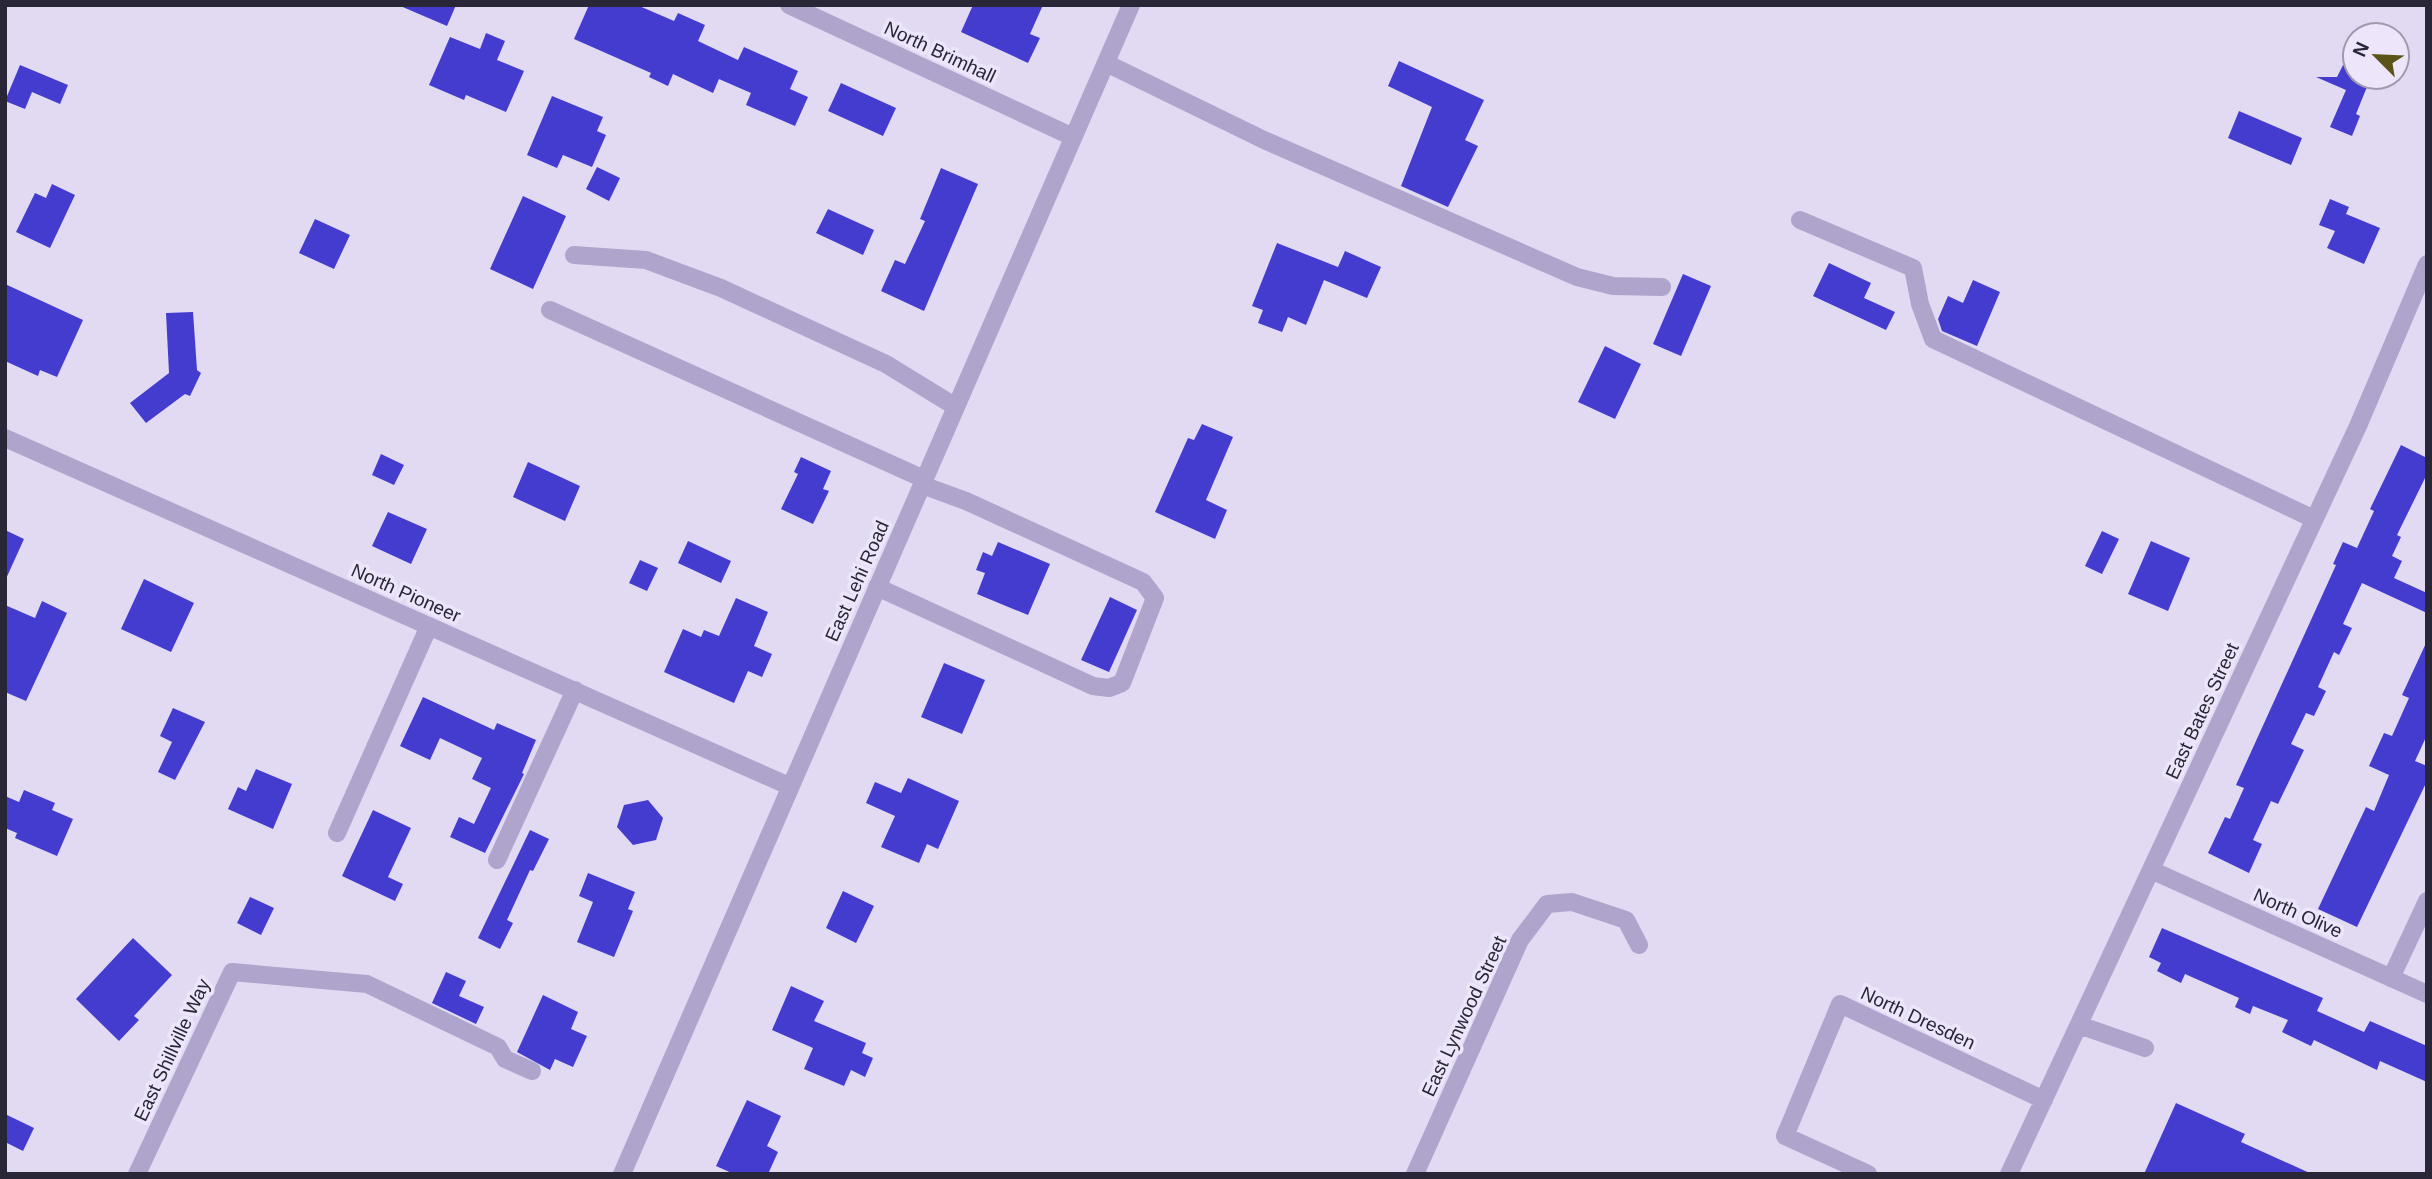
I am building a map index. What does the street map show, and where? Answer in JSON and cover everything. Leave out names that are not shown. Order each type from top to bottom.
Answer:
[{"type":"street","name":"North Brimhall","points":[[789,5],[1073,137]]},
{"type":"street","name":"East Lehi Road","points":[[622,1174],[1131,5]]},
{"type":"street","points":[[1106,64],[1264,140],[1577,277],[1613,286],[1662,287]]},
{"type":"street","points":[[1800,219],[1913,268],[1920,304],[1933,339],[2314,519]]},
{"type":"street","points":[[574,255],[646,260],[721,288],[886,364],[956,407]]},
{"type":"street","name":"East Bates Street","points":[[2009,1174],[2314,519],[2427,264]]},
{"type":"street","points":[[550,310],[1143,582],[1155,598],[1122,683],[1109,688],[1093,685],[877,587]]},
{"type":"street","name":"North Pioneer","points":[[5,438],[789,786]]},
{"type":"street","points":[[337,834],[429,626]]},
{"type":"street","points":[[497,860],[575,690]]},
{"type":"street","name":"North Olive","points":[[2151,870],[2427,994]]},
{"type":"street","points":[[2391,978],[2427,901]]},
{"type":"street","name":"East Lynwood Street","points":[[1415,1174],[1520,940],[1547,904],[1573,902],[1601,909],[1626,920],[1639,945]]},
{"type":"street","name":"East Shillville Way","points":[[137,1174],[232,972],[366,984],[498,1047],[505,1059],[532,1071]]},
{"type":"street","name":"North Dresden","points":[[1868,1174],[1784,1136],[1840,1004],[2044,1100]]},
{"type":"street","points":[[2079,1025],[2145,1048]]},
{"type":"building","points":[[398,5],[456,5],[447,26]]},
{"type":"building","points":[[589,5],[637,5],[674,21],[678,13],[705,25],[698,41],[738,60],[744,47],[798,71],[790,89],[808,97],[795,126],[746,105],[751,93],[719,79],[713,93],[673,74],[668,86],[649,77],[651,73],[574,39]]},
{"type":"building","points":[[973,5],[1043,5],[1030,34],[1040,38],[1028,63],[961,32]]},
{"type":"building","points":[[486,33],[505,41],[497,60],[524,71],[506,112],[466,95],[464,100],[429,85],[450,37],[480,49]]},
{"type":"building","points":[[1399,61],[1484,100],[1465,140],[1478,146],[1448,207],[1401,186],[1432,107],[1388,86]]},
{"type":"building","points":[[20,65],[68,85],[60,104],[32,92],[25,109],[5,101]]},
{"type":"building","points":[[2341,69],[2341,88],[2316,77],[2337,77]]},
{"type":"building","points":[[841,83],[896,108],[883,136],[828,111]]},
{"type":"building","points":[[2346,91],[2365,91],[2356,114],[2360,116],[2352,136],[2330,127]]},
{"type":"building","points":[[552,96],[603,117],[597,131],[606,135],[592,167],[563,155],[557,168],[527,155]]},
{"type":"building","points":[[2239,111],[2302,138],[2291,165],[2228,138]]},
{"type":"building","points":[[597,167],[620,178],[609,201],[586,189]]},
{"type":"building","points":[[941,168],[978,184],[924,311],[881,291],[895,260],[905,264],[925,221],[920,219]]},
{"type":"building","points":[[52,184],[75,195],[50,248],[16,232],[35,193],[46,198]]},
{"type":"building","points":[[523,196],[566,216],[533,289],[490,269]]},
{"type":"building","points":[[2330,199],[2349,207],[2346,214],[2380,228],[2364,264],[2327,248],[2335,231],[2319,225]]},
{"type":"building","points":[[828,209],[874,230],[863,255],[816,233]]},
{"type":"building","points":[[315,219],[350,235],[334,269],[299,253]]},
{"type":"building","points":[[1277,243],[1338,267],[1345,251],[1381,267],[1367,298],[1324,280],[1306,325],[1288,317],[1282,332],[1258,323],[1263,310],[1252,306]]},
{"type":"building","points":[[1829,263],[1871,283],[1864,298],[1895,312],[1886,330],[1813,296]]},
{"type":"building","points":[[1683,274],[1711,286],[1681,356],[1653,344]]},
{"type":"building","points":[[1973,280],[2000,292],[1977,346],[1942,331],[1938,319],[1948,296],[1963,303]]},
{"type":"building","points":[[5,284],[83,320],[57,377],[40,370],[38,376],[5,361]]},
{"type":"building","points":[[193,312],[197,370],[201,373],[190,396],[185,394],[146,423],[130,403],[169,373],[166,313]]},
{"type":"building","points":[[1605,346],[1641,364],[1615,419],[1578,402]]},
{"type":"building","points":[[1202,424],[1233,437],[1206,500],[1227,510],[1215,539],[1155,512],[1188,438],[1194,440]]},
{"type":"building","points":[[2401,445],[2427,458],[2427,474],[2397,535],[2401,537],[2392,556],[2402,561],[2394,578],[2427,593],[2427,613],[2362,583],[2343,624],[2352,628],[2339,655],[2334,652],[2318,687],[2326,691],[2314,716],[2306,713],[2291,744],[2304,750],[2278,804],[2271,801],[2253,840],[2262,844],[2249,873],[2208,853],[2225,817],[2230,819],[2244,788],[2236,785],[2336,565],[2333,564],[2343,542],[2357,548],[2374,511],[2370,509]]},
{"type":"building","points":[[381,454],[404,465],[394,485],[372,475]]},
{"type":"building","points":[[801,457],[831,471],[823,489],[829,491],[813,524],[781,509],[798,474],[794,472]]},
{"type":"building","points":[[528,462],[580,486],[565,521],[513,497]]},
{"type":"building","points":[[388,512],[427,529],[411,564],[372,546]]},
{"type":"building","points":[[5,530],[24,539],[5,581]]},
{"type":"building","points":[[2102,531],[2119,539],[2102,574],[2085,566]]},
{"type":"building","points":[[688,541],[731,561],[721,583],[678,563]]},
{"type":"building","points":[[2151,541],[2190,558],[2168,611],[2128,594]]},
{"type":"building","points":[[998,542],[1050,564],[1028,615],[977,594],[985,573],[976,570],[983,552],[992,556]]},
{"type":"building","points":[[640,560],[658,568],[647,591],[629,583]]},
{"type":"building","points":[[144,579],[194,603],[171,652],[121,629]]},
{"type":"building","points":[[1110,597],[1137,610],[1109,672],[1081,660]]},
{"type":"building","points":[[736,598],[768,612],[754,646],[772,654],[762,677],[748,671],[734,703],[664,672],[683,629],[701,637],[704,630],[719,636]]},
{"type":"building","points":[[42,601],[67,613],[26,701],[5,692],[5,605],[35,618]]},
{"type":"building","points":[[2427,641],[2427,735],[2415,761],[2427,766],[2427,781],[2357,927],[2318,909],[2366,807],[2374,811],[2389,775],[2369,766],[2384,733],[2392,736],[2409,698],[2402,695]]},
{"type":"building","points":[[944,663],[985,680],[962,734],[921,717]]},
{"type":"building","points":[[423,697],[494,730],[497,723],[536,740],[522,773],[524,774],[485,853],[450,837],[459,817],[474,824],[491,788],[472,779],[482,758],[440,738],[430,760],[400,746]]},
{"type":"building","points":[[173,708],[205,722],[175,780],[158,772],[172,742],[160,736]]},
{"type":"building","points":[[256,769],[292,784],[273,829],[228,809],[238,787],[246,791]]},
{"type":"building","points":[[908,778],[959,801],[938,849],[927,844],[919,863],[881,847],[895,816],[866,803],[875,782],[901,793]]},
{"type":"building","points":[[24,790],[55,803],[52,810],[73,819],[57,856],[15,838],[17,833],[5,828],[5,796],[19,802]]},
{"type":"building","points":[[648,800],[663,818],[656,840],[633,845],[617,827],[624,805]]},
{"type":"building","points":[[373,810],[411,828],[388,877],[403,884],[395,901],[342,876]]},
{"type":"building","points":[[530,830],[549,839],[533,871],[530,870],[507,920],[513,923],[500,949],[478,938]]},
{"type":"building","points":[[588,873],[635,892],[628,909],[633,911],[614,957],[577,942],[593,902],[579,896]]},
{"type":"building","points":[[843,891],[874,906],[856,943],[826,928]]},
{"type":"building","points":[[250,897],[274,908],[261,935],[237,923]]},
{"type":"building","points":[[2162,928],[2323,998],[2317,1011],[2364,1032],[2370,1021],[2427,1046],[2427,1082],[2380,1061],[2377,1070],[2314,1040],[2311,1046],[2282,1032],[2288,1020],[2253,1006],[2250,1014],[2235,1007],[2239,998],[2185,974],[2181,983],[2157,971],[2161,963],[2149,957]]},
{"type":"building","points":[[133,938],[172,975],[134,1016],[139,1020],[119,1041],[76,999]]},
{"type":"building","points":[[446,972],[466,981],[459,996],[484,1007],[476,1024],[432,1003]]},
{"type":"building","points":[[791,986],[824,1001],[814,1021],[866,1043],[862,1053],[873,1058],[865,1077],[851,1070],[844,1086],[804,1069],[813,1048],[772,1030]]},
{"type":"building","points":[[543,995],[578,1012],[571,1029],[587,1036],[573,1067],[555,1059],[550,1070],[517,1052]]},
{"type":"building","points":[[747,1100],[781,1116],[767,1146],[778,1152],[768,1174],[734,1174],[716,1166]]},
{"type":"building","points":[[2176,1103],[2245,1134],[2241,1142],[2312,1174],[2144,1174]]},
{"type":"building","points":[[5,1114],[34,1128],[23,1151],[5,1142]]}]
